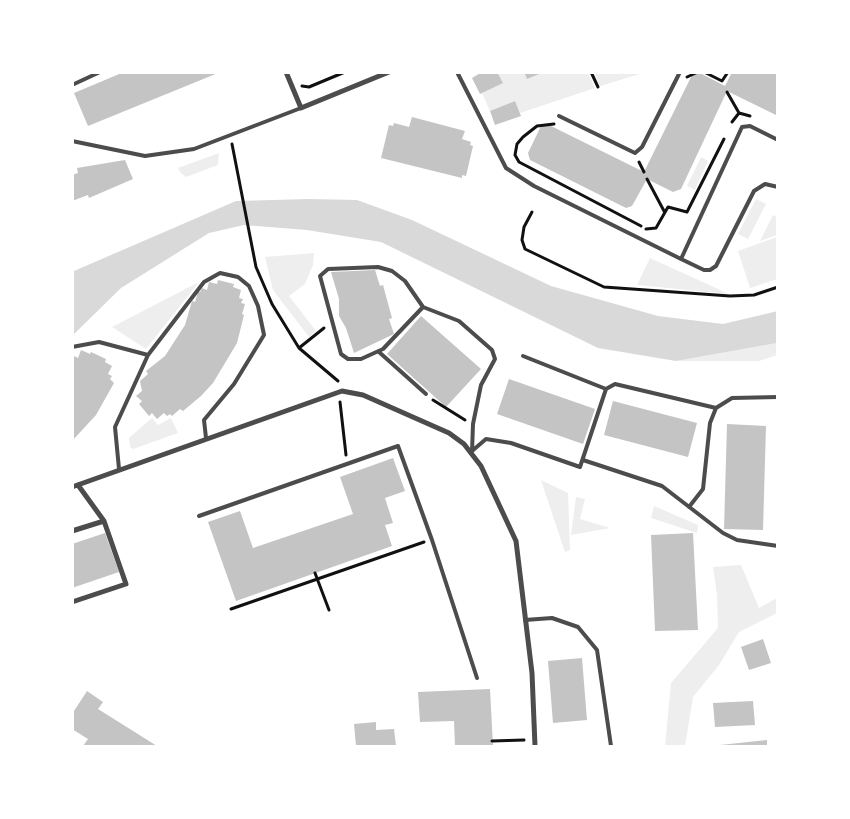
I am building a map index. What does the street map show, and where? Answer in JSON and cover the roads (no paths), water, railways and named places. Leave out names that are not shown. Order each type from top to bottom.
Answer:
[{"type":"street","points":[[286,72],[301,108],[389,72]]},
{"type":"street","points":[[72,602],[126,584],[104,521],[75,486],[342,391],[363,395],[440,428],[457,438],[472,452],[481,466],[516,541],[532,681],[535,746]]},
{"type":"street","points":[[72,531],[104,521]]},
{"type":"lane","points":[[72,86],[100,72]]},
{"type":"lane","points":[[457,72],[506,168],[534,186],[704,270],[710,270],[716,266],[754,191],[765,184],[778,187]]},
{"type":"lane","points":[[558,116],[635,152],[642,147],[679,74]]},
{"type":"lane","points":[[73,140],[145,156],[194,150],[301,108]]},
{"type":"lane","points":[[681,259],[742,127],[750,126],[778,140]]},
{"type":"lane","points":[[423,307],[390,344],[379,352],[357,360],[348,358],[341,354],[320,280],[322,272],[328,269],[385,268],[405,281],[423,307],[459,321],[494,353],[494,362],[482,380],[472,424],[472,452]]},
{"type":"lane","points":[[119,469],[115,427],[148,355],[204,282],[220,273],[238,277],[249,286],[258,306],[264,335],[234,384],[204,420],[206,438]]},
{"type":"lane","points":[[72,347],[99,342],[148,355]]},
{"type":"lane","points":[[379,352],[426,394]]},
{"type":"lane","points":[[523,356],[606,389]]},
{"type":"lane","points":[[472,452],[486,439],[510,443],[580,467],[606,389],[615,384],[716,408]]},
{"type":"lane","points":[[689,507],[703,489],[710,423],[716,408],[732,398],[778,397]]},
{"type":"lane","points":[[199,516],[398,446],[432,540],[477,678]]},
{"type":"lane","points":[[583,460],[662,486],[736,540],[778,546]]},
{"type":"lane","points":[[526,620],[552,618],[578,627],[597,650],[611,746]]}]
